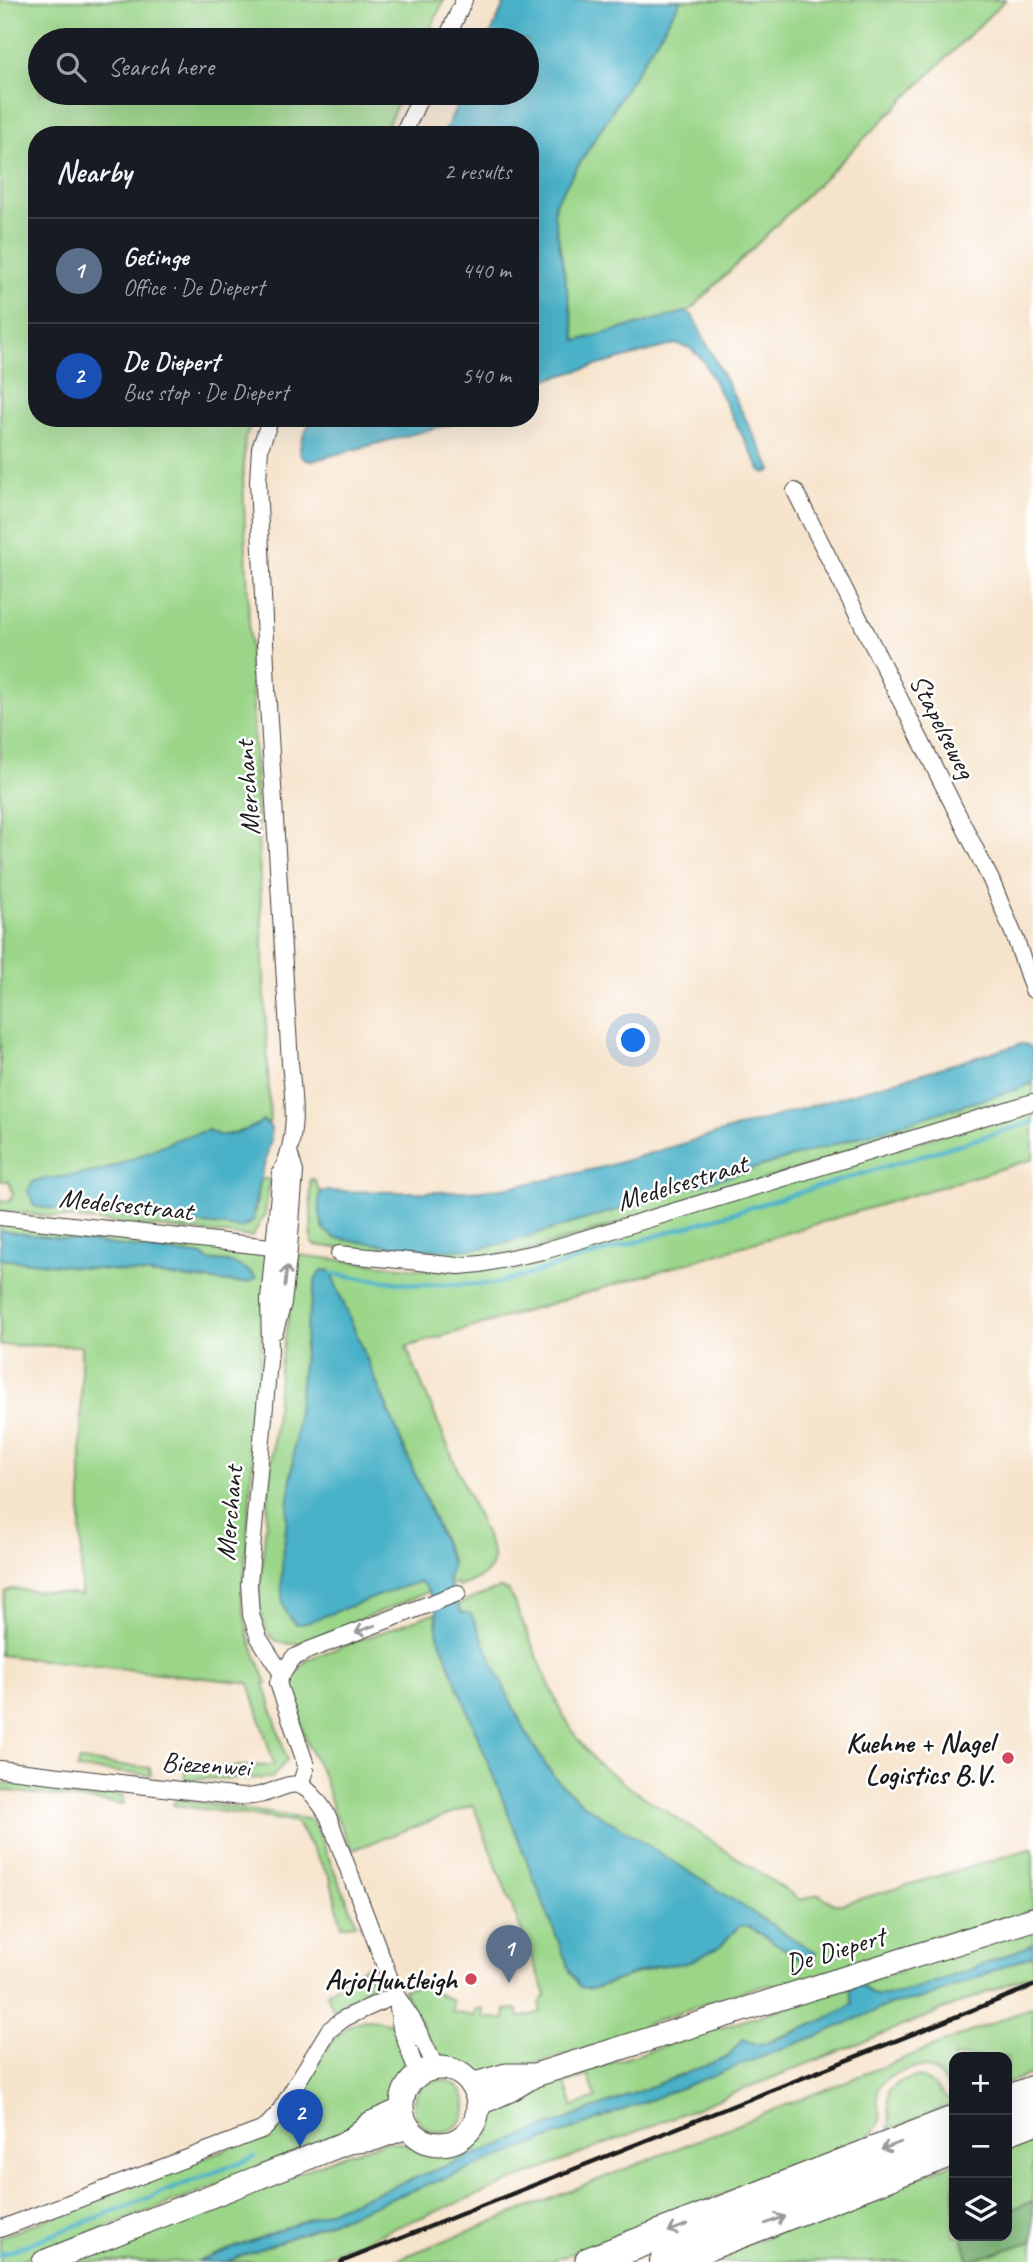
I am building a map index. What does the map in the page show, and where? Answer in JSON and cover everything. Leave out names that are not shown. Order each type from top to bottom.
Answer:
[{"type":"highway","points":[[1012,2099],[1033,2091]]},
{"type":"highway","points":[[1012,2128],[1033,2120]]},
{"type":"highway","points":[[590,2262],[949,2124]]},
{"type":"highway","points":[[665,2262],[949,2152]]},
{"type":"main road","name":"De Diepert","points":[[475,2094],[506,2075],[535,2075],[1033,1919]]},
{"type":"main road","points":[[427,2071],[456,2072],[475,2094],[477,2116],[463,2137],[452,2143],[439,2145],[427,2142],[416,2136],[404,2118],[405,2090],[427,2071]]},
{"type":"main road","points":[[44,2262],[348,2142],[374,2139],[404,2118]]},
{"type":"street","points":[[451,28],[464,0]]},
{"type":"street","points":[[407,126],[417,105]]},
{"type":"street","name":"Merchant","points":[[268,427],[260,448],[258,481],[267,688],[295,1111],[290,1155],[295,1172],[281,1248],[283,1303],[270,1350],[249,1584],[250,1615],[259,1637],[282,1674],[278,1683],[304,1762],[305,1770],[300,1786]]},
{"type":"street","name":"Stapelseweg","points":[[795,491],[991,880],[1033,990]]},
{"type":"street","name":"Medelsestraat","points":[[339,1254],[459,1266],[544,1251],[1033,1102]]},
{"type":"street","name":"Medelsestraat","points":[[0,1217],[281,1248]]},
{"type":"street","points":[[282,1674],[293,1658],[309,1650],[458,1593]]},
{"type":"street","name":"Biezenwei","points":[[0,1769],[241,1797],[260,1795],[285,1785],[300,1786]]},
{"type":"street","points":[[300,1786],[313,1793],[328,1816],[396,1995],[414,2022],[427,2071]]},
{"type":"street","points":[[0,2229],[264,2129],[278,2114],[330,2030],[345,2018],[396,1995]]},
{"type":"green space","points":[[0,0],[444,0],[431,28],[28,28],[28,105],[397,105],[387,126],[28,126],[28,427],[250,427],[245,438],[243,479],[270,1120],[269,1124],[263,1120],[253,1128],[220,1136],[208,1130],[97,1172],[35,1181],[29,1191],[34,1205],[246,1226],[253,1221],[261,1179],[270,1179],[265,1214],[252,1237],[0,1211],[0,1200],[10,1201],[13,1194],[9,1181],[0,1181]]},
{"type":"green space","points":[[681,0],[1005,0],[688,312],[576,341],[554,214],[555,203]]},
{"type":"green space","points":[[1033,1083],[1033,1098],[537,1248],[481,1258],[425,1259],[312,1243],[310,1179],[314,1179],[320,1192],[319,1208],[324,1230],[335,1238],[461,1250],[492,1246]]},
{"type":"green space","points":[[1033,1109],[1033,1159],[406,1347],[493,1553],[491,1567],[483,1576],[458,1587],[456,1583],[450,1585],[448,1580],[452,1562],[330,1271],[307,1324],[282,1567],[405,1586],[420,1582],[428,1592],[306,1642],[284,1643],[270,1636],[263,1621],[259,1600],[280,1366],[299,1255],[458,1271]]},
{"type":"green space","points":[[0,1222],[266,1251],[266,1284],[242,1603],[249,1638],[267,1683],[264,1683],[287,1760],[272,1778],[185,1779],[184,1769],[274,1765],[249,1683],[0,1655],[1,1615],[6,1591],[12,1589],[81,1595],[81,1346],[0,1345],[0,1259],[239,1283],[229,1262],[208,1260],[204,1256],[0,1231]]},
{"type":"green space","points":[[500,1588],[509,1591],[559,1707],[576,1737],[596,1762],[629,1787],[801,1900],[819,1894],[834,1904],[843,1904],[1033,1848],[1033,1910],[799,1982],[759,1986],[647,2024],[633,2037],[497,2073],[475,2074],[437,2053],[403,1990],[417,1985],[452,2000],[452,2012],[474,2016],[476,2009],[483,2009],[484,2018],[505,2019],[506,2010],[517,2009],[521,2018],[541,2012],[539,2003],[546,1995],[473,1805],[352,1850],[335,1814],[323,1775],[308,1745],[289,1691],[293,1677],[308,1659],[431,1614],[437,1614],[439,1638],[571,1973],[580,1987],[592,1989],[657,1966],[687,1963],[739,1926],[748,1926],[808,1964],[585,1805],[557,1779],[541,1758],[519,1719],[471,1615],[461,1612],[458,1604]]},
{"type":"green space","points":[[79,1761],[150,1768],[151,1775],[77,1769]]},
{"type":"green space","points":[[0,1783],[123,1796],[124,1804],[0,1790]]},
{"type":"green space","points":[[176,1799],[312,1820],[357,1923],[342,1926],[330,1878],[296,1822],[173,1805]]},
{"type":"green space","points":[[1033,1928],[1033,1974],[309,2262],[226,2262],[818,2035],[814,2024],[758,2045],[743,2039],[728,2057],[197,2262],[67,2262],[346,2154],[384,2142],[403,2142],[438,2155],[457,2154],[482,2132],[488,2114],[506,2099]],"holes":[[[588,2075],[596,2098],[573,2106],[565,2084]]]},
{"type":"green space","points":[[369,1964],[373,1985],[333,2010],[327,1993]]},
{"type":"green space","points":[[1033,2007],[1033,2073],[1012,2081],[1012,2052],[949,2052],[949,2088],[935,2072],[921,2068],[897,2073],[879,2087],[877,2095],[881,2118],[874,2131],[865,2139],[550,2262],[391,2262]]},
{"type":"green space","points":[[363,2020],[392,2024],[402,2046],[405,2068],[396,2091],[378,2112],[288,2158],[16,2262],[0,2262],[0,2237],[273,2131],[330,2044],[348,2026]]},
{"type":"green space","points":[[922,2078],[949,2101],[949,2106],[888,2130],[889,2090],[900,2082]]},
{"type":"green space","points":[[440,2080],[450,2082],[458,2088],[464,2096],[464,2116],[458,2124],[450,2130],[440,2132],[430,2130],[422,2124],[416,2116],[414,2106],[416,2096],[422,2088],[430,2082]]},
{"type":"green space","points":[[1033,2133],[1033,2201],[1012,2209],[1012,2178],[1012,2141]]},
{"type":"green space","points":[[949,2165],[949,2241],[963,2241],[969,2261],[1033,2241],[1033,2262],[701,2262]]},
{"type":"green space","points":[[1033,2201],[1033,2241],[969,2261],[963,2241],[1012,2241],[1012,2209]]},
{"type":"water","points":[[506,0],[681,0],[555,203],[554,214],[576,341],[685,312],[692,315],[772,470],[766,473],[761,471],[702,359],[690,348],[675,344],[539,382],[539,126],[447,126],[457,105],[539,105],[539,28],[493,28]]},
{"type":"water","points":[[308,427],[439,427],[311,461],[301,455],[303,437]]},
{"type":"water","points":[[1021,1044],[1028,1045],[1033,1050],[1033,1083],[1021,1088],[494,1246],[438,1250],[335,1238],[324,1230],[320,1215],[322,1191],[457,1191],[501,1188],[541,1181],[607,1166]]},
{"type":"water","points":[[263,1120],[271,1128],[271,1139],[252,1221],[241,1228],[37,1207],[28,1191],[37,1180],[97,1172],[177,1139],[208,1130],[219,1135],[229,1135],[248,1129]]},
{"type":"water","points":[[0,1231],[204,1256],[208,1260],[240,1266],[256,1278],[250,1282],[239,1283],[0,1259]]},
{"type":"water","points":[[322,1270],[330,1271],[452,1563],[448,1580],[461,1612],[471,1614],[519,1719],[541,1758],[564,1787],[585,1805],[816,1953],[808,1964],[748,1926],[739,1926],[720,1947],[687,1963],[657,1966],[592,1989],[580,1987],[571,1973],[439,1638],[436,1610],[426,1588],[420,1582],[405,1586],[303,1624],[296,1624],[290,1618],[282,1598],[282,1567],[307,1324],[316,1278]]},
{"type":"water","points":[[1033,1944],[1033,1955],[923,1999],[889,2005],[819,2035],[226,2262],[197,2262],[728,2057],[743,2039],[759,2044],[808,2027],[847,2008],[853,2003],[850,1988],[860,1984],[873,1994],[904,1992],[952,1977]]},
{"type":"waterway","points":[[331,1274],[417,1285],[493,1284],[1033,1122]]},
{"type":"waterway","points":[[0,2255],[254,2157]]},
{"type":"railway","points":[[341,2262],[1033,1986]]},
{"type":"place","name":"Kuehne + Nagel Logistics B.V.","points":[[1008,1758]]},
{"type":"place","name":"ArjoHuntleigh","points":[[471,1979]]},
{"type":"place","name":"Getinge","points":[[509,1983]]},
{"type":"place","name":"De Diepert","points":[[300,2147]]}]
